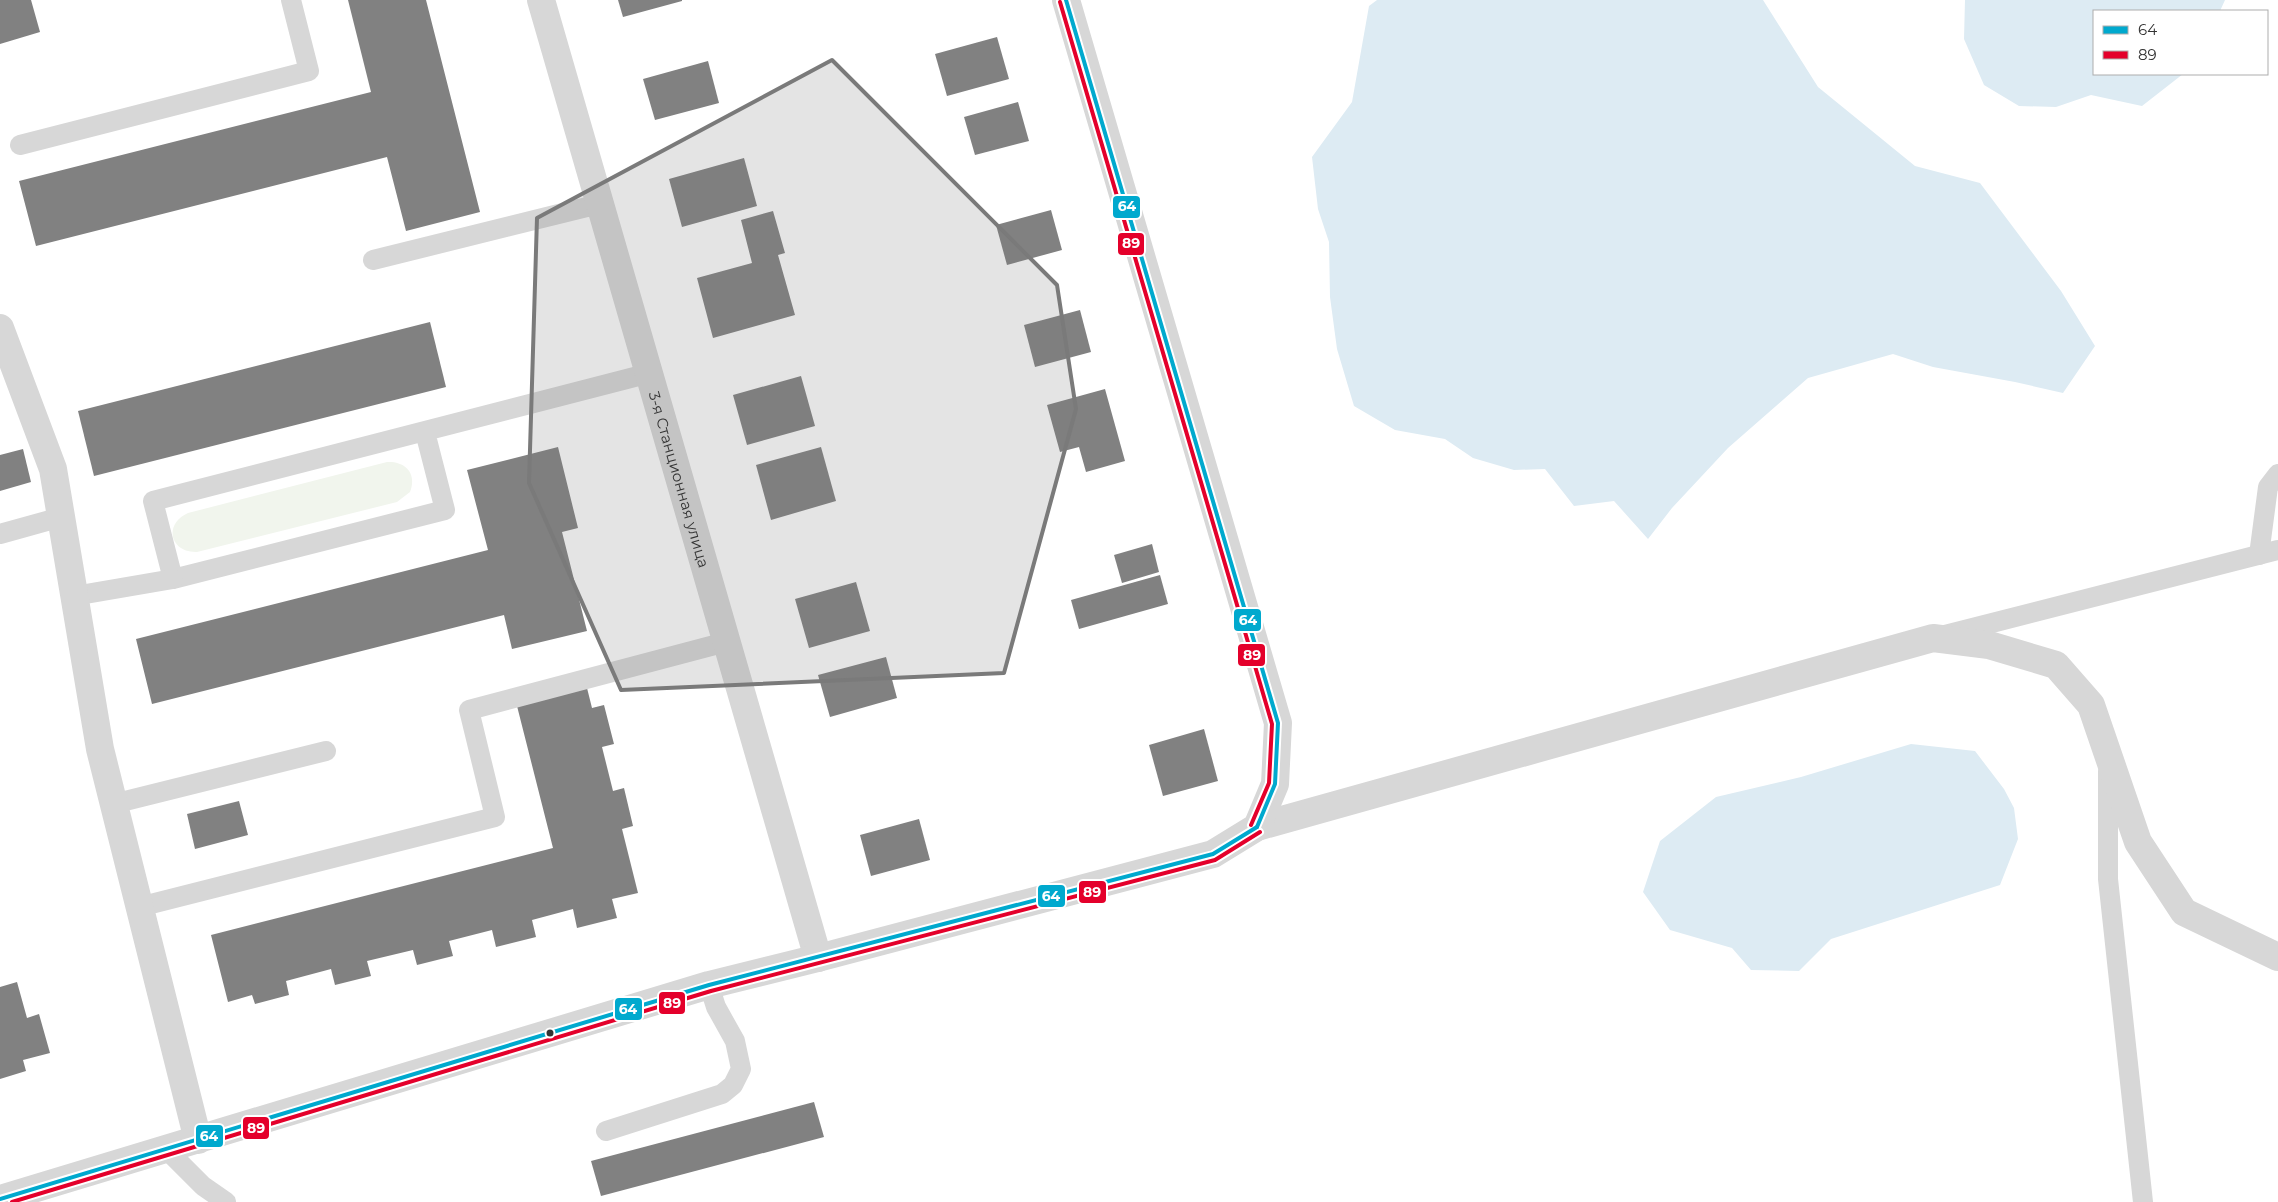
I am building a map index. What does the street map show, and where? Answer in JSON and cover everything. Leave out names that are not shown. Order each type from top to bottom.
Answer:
[{"type":"street","name":"3-я Станционная улица","points":[[541,0],[818,958]]},
{"type":"street","points":[[1066,0],[1278,723],[1275,784],[1257,827]]},
{"type":"street","points":[[0,328],[53,469],[100,749],[198,1140]]},
{"type":"street","points":[[0,1199],[709,985],[1213,854],[1257,827],[1933,638],[1988,645],[2056,665],[2092,705],[2138,842],[2184,912],[2278,957]]},
{"type":"lane","points":[[20,145],[309,71],[291,0]]},
{"type":"lane","points":[[373,260],[599,204]]},
{"type":"lane","points":[[173,579],[153,501],[650,374]]},
{"type":"lane","points":[[74,596],[173,579],[445,510],[425,432]]},
{"type":"lane","points":[[2259,555],[2268,487],[2278,474]]},
{"type":"lane","points":[[0,534],[61,517]]},
{"type":"lane","points":[[1933,638],[2278,550]]},
{"type":"lane","points":[[139,907],[495,816],[468,710],[726,642]]},
{"type":"lane","points":[[113,804],[326,751]]},
{"type":"lane","points":[[2108,754],[2108,878],[2142,1202]]},
{"type":"lane","points":[[606,1131],[722,1094],[733,1085],[741,1069],[735,1042],[716,1007],[709,985]]},
{"type":"lane","points":[[166,1149],[203,1186],[226,1202]]},
{"type":"highlighted area","points":[[832,60],[1057,285],[1076,409],[1004,673],[621,690],[529,483],[537,218]]},
{"type":"shaded area","points":[[1377,0],[1763,0],[1818,87],[1915,166],[1980,183],[2061,291],[2095,346],[2063,393],[1933,367],[1893,354],[1808,378],[1728,448],[1672,508],[1648,539],[1614,501],[1574,506],[1545,469],[1514,470],[1473,458],[1445,439],[1395,430],[1354,406],[1337,349],[1330,297],[1329,242],[1318,209],[1312,157],[1352,102],[1369,6]]},
{"type":"shaded area","points":[[1965,0],[2225,0],[2220,10],[2093,10],[2093,75],[2182,75],[2142,106],[2091,95],[2056,107],[2019,106],[1984,85],[1964,39]]},
{"type":"shaded area","points":[[387,462],[394,462],[404,466],[411,474],[412,486],[410,492],[397,502],[197,552],[181,548],[173,537],[175,524],[188,513]]},
{"type":"shaded area","points":[[1911,744],[1975,751],[2004,789],[2014,808],[2018,839],[2000,885],[1831,939],[1799,971],[1751,970],[1732,948],[1670,930],[1643,892],[1660,841],[1716,797],[1801,777]]},
{"type":"building","points":[[0,0],[31,0],[40,32],[0,44]]},
{"type":"building","points":[[348,0],[426,0],[480,212],[406,231],[387,157],[36,246],[19,181],[371,92]]},
{"type":"building","points":[[618,0],[682,0],[682,1],[623,17]]},
{"type":"building","points":[[997,37],[1009,79],[947,96],[935,54]]},
{"type":"building","points":[[708,61],[719,103],[655,120],[643,79]]},
{"type":"building","points":[[1018,102],[1029,141],[975,155],[964,117]]},
{"type":"building","points":[[744,158],[757,206],[682,227],[669,179]]},
{"type":"building","points":[[1051,210],[1062,250],[1007,265],[996,225]]},
{"type":"building","points":[[773,211],[785,253],[778,255],[795,315],[713,338],[697,278],[752,263],[741,220]]},
{"type":"building","points":[[1080,310],[1091,352],[1035,367],[1024,325]]},
{"type":"building","points":[[430,322],[446,387],[94,476],[78,411]]},
{"type":"building","points":[[801,376],[815,426],[747,445],[733,395]]},
{"type":"building","points":[[1105,389],[1125,461],[1086,472],[1079,447],[1060,452],[1047,405]]},
{"type":"building","points":[[558,447],[578,528],[562,532],[587,631],[512,649],[504,615],[152,704],[136,639],[488,550],[467,470]]},
{"type":"building","points":[[821,447],[836,501],[771,520],[756,465]]},
{"type":"building","points":[[23,449],[31,482],[0,491],[0,455]]},
{"type":"building","points":[[1152,544],[1159,572],[1122,583],[1114,555]]},
{"type":"building","points":[[1160,575],[1168,604],[1079,629],[1071,600]]},
{"type":"building","points":[[856,582],[870,631],[809,648],[795,599]]},
{"type":"building","points":[[886,657],[897,698],[830,717],[818,675]]},
{"type":"building","points":[[587,688],[592,708],[604,705],[614,744],[602,747],[613,791],[624,788],[633,826],[622,829],[638,893],[612,899],[617,918],[577,928],[573,909],[532,920],[536,937],[496,947],[492,930],[449,941],[453,956],[417,965],[413,950],[367,961],[371,976],[335,985],[331,969],[286,981],[289,995],[255,1004],[252,995],[228,1002],[211,935],[553,848],[517,706]]},
{"type":"building","points":[[1204,729],[1218,781],[1163,796],[1149,745]]},
{"type":"building","points":[[239,801],[248,835],[195,849],[187,814]]},
{"type":"building","points":[[919,819],[930,860],[871,876],[860,835]]},
{"type":"building","points":[[17,982],[27,1018],[39,1014],[50,1053],[23,1060],[26,1071],[0,1079],[0,987]]},
{"type":"building","points":[[814,1102],[824,1137],[601,1196],[591,1161]]},
{"type":"transit line","name":"64","points":[[1066,0],[1278,723],[1275,784],[1257,827]]},
{"type":"transit line","name":"89","points":[[1060,2],[1272,724],[1269,783],[1251,825]]},
{"type":"transit line","name":"64","points":[[0,1199],[709,985],[1213,854],[1257,827]]},
{"type":"transit line","name":"89","points":[[12,1202],[711,991],[1215,860],[1260,832]]}]
